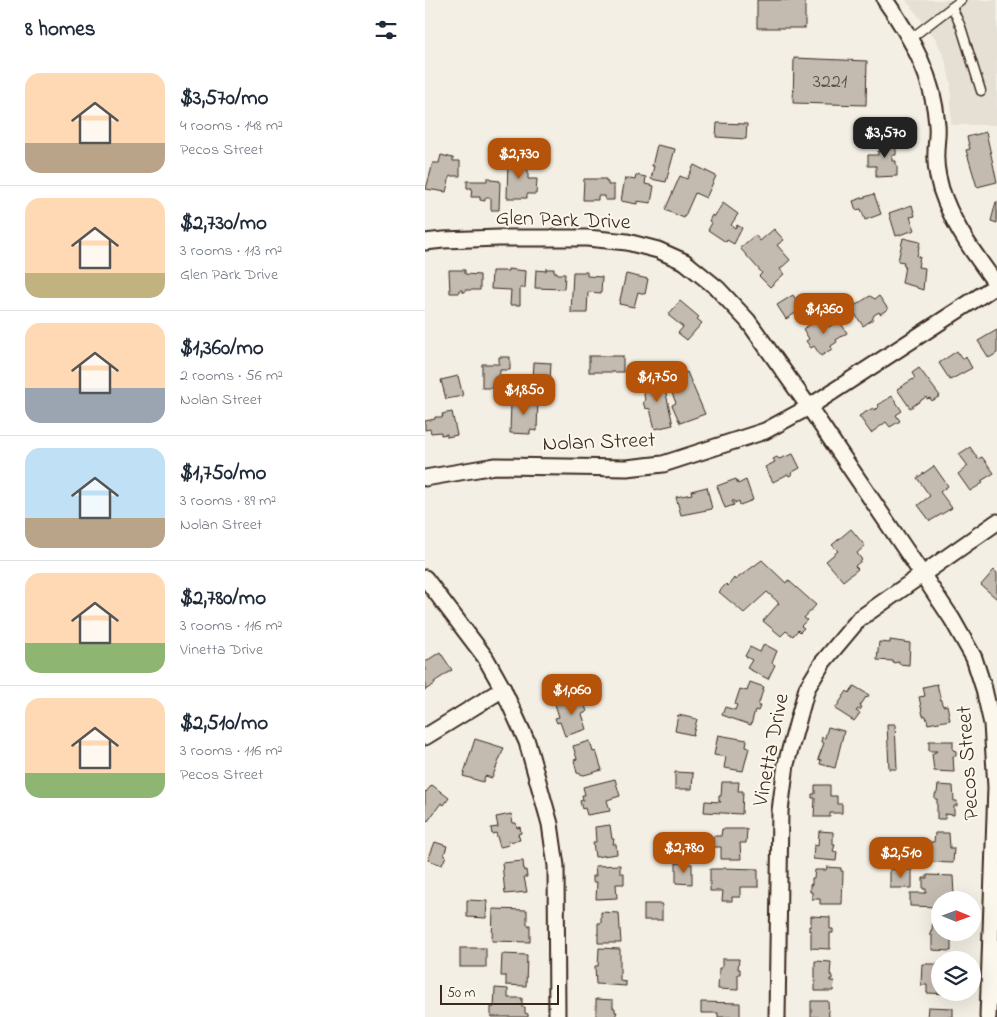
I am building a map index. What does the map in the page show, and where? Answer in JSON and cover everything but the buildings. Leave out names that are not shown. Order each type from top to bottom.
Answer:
[{"type":"street","points":[[885,0],[919,54],[932,89],[937,126],[936,154],[945,201],[969,246],[997,285]]},
{"type":"street","name":"Glen Park Drive","points":[[425,242],[499,238],[587,238],[627,242],[658,250],[685,262],[717,288],[748,321],[809,407]]},
{"type":"street","name":"Nolan Street","points":[[425,478],[495,466],[627,468],[663,464],[765,431],[809,407],[997,285]]},
{"type":"street","name":"Pecos Street","points":[[809,407],[952,619],[974,658],[984,689],[992,724],[996,787],[988,1017]]},
{"type":"street","name":"Vinetta Drive","points":[[777,1017],[780,811],[786,764],[807,688],[823,662],[859,619],[997,522]]},
{"type":"street","points":[[425,578],[485,658],[503,689],[527,742],[550,824],[556,866],[557,1017]]},
{"type":"street","points":[[425,737],[503,689]]},
{"type":"lane","points":[[910,39],[961,0]]},
{"type":"lane","points":[[952,7],[961,27],[981,91]]},
{"type":"shaded area","points":[[906,0],[997,0],[997,125],[951,125],[951,84],[945,59],[936,39]]}]
